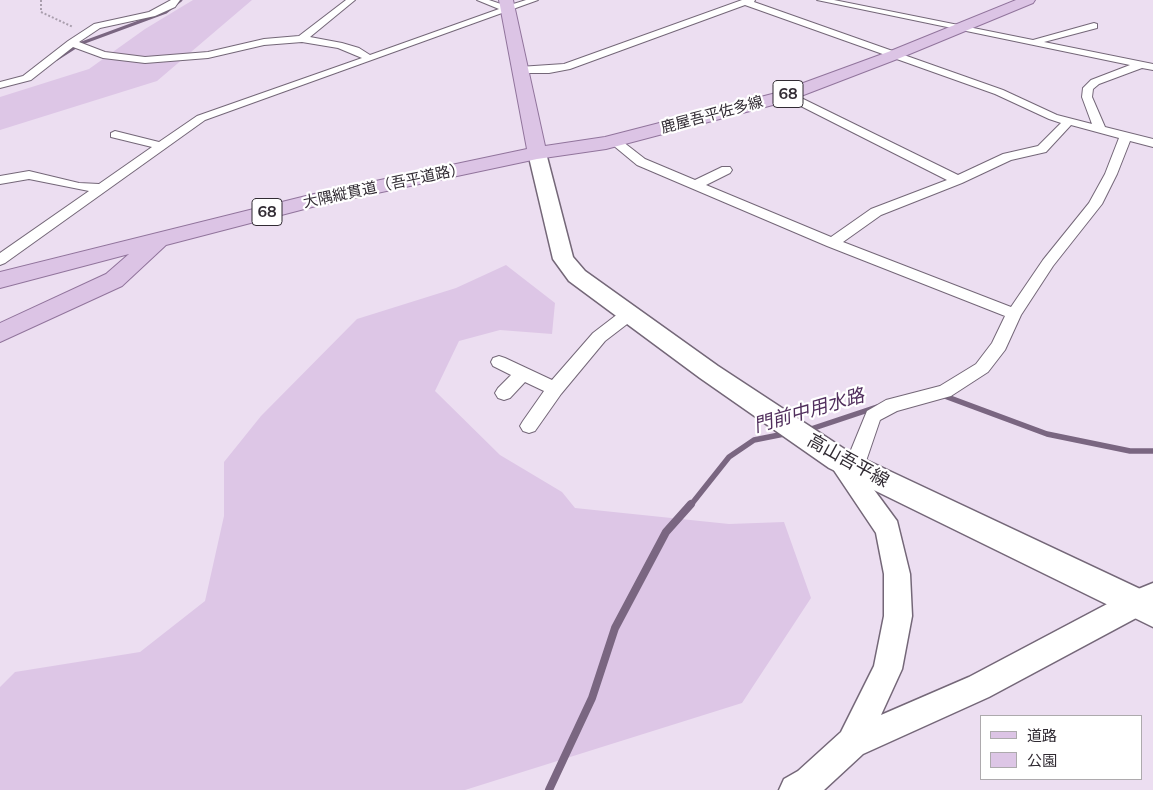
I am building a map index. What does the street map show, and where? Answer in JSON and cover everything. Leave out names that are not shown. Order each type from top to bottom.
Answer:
[{"type":"main road","name":"鹿屋吾平佐多線","points":[[537,153],[614,141],[787,95],[894,55],[1028,0]]},
{"type":"main road","points":[[506,5],[537,153]]},
{"type":"main road","name":"大隅縦貫道（吾平道路）","points":[[0,280],[314,200],[537,153]]},
{"type":"main road","name":"高山吾平線","points":[[537,153],[562,259],[577,276],[709,372],[846,464],[1147,603]]},
{"type":"main road","name":"68","points":[[0,333],[114,280],[160,239]]},
{"type":"street","points":[[0,85],[19,82],[27,78],[86,32],[110,22],[152,14],[172,5],[176,0]]},
{"type":"street","points":[[302,39],[351,0]]},
{"type":"street","points":[[481,0],[506,5]]},
{"type":"street","points":[[0,260],[208,115],[370,58],[506,5],[534,0]]},
{"type":"street","points":[[821,0],[1153,66]]},
{"type":"street","points":[[519,70],[549,70],[566,66],[748,1],[999,92],[1052,117],[1153,143]]},
{"type":"street","points":[[1032,42],[1094,26]]},
{"type":"street","points":[[71,43],[103,55],[145,60],[208,55],[264,42],[302,39],[339,45],[356,50],[370,58]]},
{"type":"street","points":[[1071,50],[1098,43]]},
{"type":"street","points":[[1112,59],[1136,51]]},
{"type":"street","points":[[1100,128],[1087,98],[1088,88],[1095,82],[1141,65]]},
{"type":"street","points":[[787,95],[958,180]]},
{"type":"street","points":[[832,243],[876,212],[958,180],[1006,158],[1042,150],[1069,121]]},
{"type":"street","points":[[115,135],[161,146]]},
{"type":"street","points":[[852,743],[888,670],[898,616],[897,574],[888,529],[846,464],[873,416],[892,405],[945,391],[982,368],[999,346],[1014,314],[1048,264],[1095,204],[1126,136]]},
{"type":"street","points":[[614,141],[641,162],[832,243],[1014,314]]},
{"type":"street","points":[[696,185],[726,170]]},
{"type":"street","points":[[0,180],[29,176],[79,187],[103,188]]},
{"type":"street","points":[[529,426],[555,389],[599,337],[629,314]]},
{"type":"street","points":[[499,362],[555,389]]},
{"type":"street","points":[[504,393],[523,374]]},
{"type":"street","points":[[795,790],[809,782],[852,743],[979,687],[1147,603]]},
{"type":"path","points":[[42,0],[41,12],[48,18],[86,32]]},
{"type":"green space","points":[[193,0],[252,0],[157,81],[0,130],[0,97],[89,69],[145,29]]},
{"type":"green space","points":[[506,265],[555,303],[552,334],[500,330],[459,341],[435,391],[500,455],[562,492],[575,508],[729,524],[784,522],[811,598],[742,703],[465,790],[0,790],[0,687],[15,672],[140,652],[205,601],[224,516],[224,462],[261,416],[357,319],[456,288]]},
{"type":"waterway","points":[[57,59],[82,43],[166,12],[181,0]]},
{"type":"waterway","name":"門前中用水路","points":[[942,395],[1047,434],[1130,451],[1153,451]]},
{"type":"waterway","name":"門前中用水路","points":[[808,430],[877,407]]},
{"type":"waterway","name":"門前中用水路","points":[[690,506],[729,457],[754,440],[789,433]]},
{"type":"waterway","name":"門前中用水路","points":[[549,790],[592,698],[615,628],[666,532],[691,504]]}]
